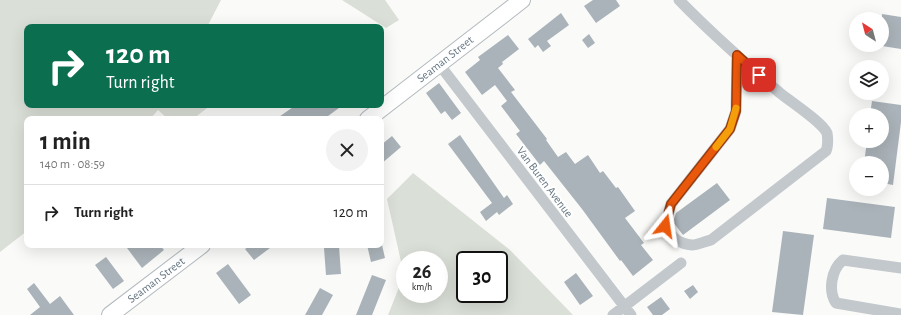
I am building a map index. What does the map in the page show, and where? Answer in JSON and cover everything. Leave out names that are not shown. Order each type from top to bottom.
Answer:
[{"type":"street","name":"Seaman Street","points":[[384,107],[522,0]]},
{"type":"street","points":[[679,0],[707,29],[737,55],[781,94],[818,122],[827,133],[826,151],[711,240],[692,245],[676,240],[668,233],[665,226],[671,204],[730,129],[736,111],[737,55]]},
{"type":"street","name":"Van Buren Avenue","points":[[439,64],[627,311]]},
{"type":"street","name":"Seaman Street","points":[[372,116],[382,108]]},
{"type":"street","name":"Seaman Street","points":[[110,315],[198,248]]},
{"type":"street","points":[[900,312],[836,304],[832,298],[831,284],[838,264],[843,260],[901,268]]},
{"type":"street","points":[[613,315],[627,311],[681,263]]},
{"type":"shaded area","points":[[0,0],[221,0],[209,24],[24,24],[24,108],[207,108],[197,116],[165,116],[158,110],[153,116],[24,116],[24,233],[0,252]]},
{"type":"shaded area","points":[[342,0],[385,0],[399,20],[386,28],[384,27],[384,24],[380,24]]},
{"type":"shaded area","points":[[413,173],[510,250],[573,315],[388,315],[396,295],[396,303],[448,303],[448,251],[399,251],[387,199]]},
{"type":"building","points":[[593,0],[616,0],[620,6],[596,23],[584,6]]},
{"type":"building","points":[[561,13],[569,25],[547,41],[551,46],[543,52],[538,45],[535,48],[528,39]]},
{"type":"building","points":[[889,15],[901,17],[901,49],[889,47]]},
{"type":"building","points":[[589,34],[595,43],[588,48],[582,40]]},
{"type":"building","points":[[508,35],[519,49],[502,62],[503,64],[498,68],[515,90],[511,92],[547,139],[546,140],[558,157],[566,152],[575,164],[588,155],[600,173],[603,171],[616,188],[618,187],[635,211],[625,218],[644,243],[641,245],[653,260],[633,276],[544,161],[540,165],[516,134],[520,131],[501,106],[507,101],[495,85],[482,95],[465,72],[480,60],[478,57]]},
{"type":"building","points":[[439,83],[461,113],[452,120],[445,111],[441,114],[426,93]]},
{"type":"building","points":[[872,101],[901,105],[901,122],[893,185],[889,184],[889,156],[865,156],[866,148],[889,148],[889,108],[871,108]]},
{"type":"building","points":[[292,108],[339,108],[328,116],[280,116]]},
{"type":"building","points":[[460,135],[504,198],[507,195],[513,204],[499,215],[497,212],[486,221],[480,212],[492,203],[448,144]]},
{"type":"building","points":[[392,136],[401,147],[384,161],[384,143]]},
{"type":"building","points":[[717,183],[730,200],[683,235],[673,222],[676,213]]},
{"type":"building","points":[[827,198],[895,207],[891,238],[823,229]]},
{"type":"building","points":[[783,231],[814,235],[803,315],[772,312]]},
{"type":"building","points":[[127,248],[162,248],[164,250],[142,268]]},
{"type":"building","points":[[246,248],[270,248],[254,260],[245,249]]},
{"type":"building","points":[[324,248],[339,248],[341,274],[326,275]]},
{"type":"building","points":[[368,248],[383,248],[385,258],[371,262]]},
{"type":"building","points":[[106,257],[124,281],[113,289],[95,265]]},
{"type":"building","points":[[228,264],[251,295],[239,304],[216,273]]},
{"type":"building","points":[[576,273],[593,296],[580,305],[564,282]]},
{"type":"building","points":[[372,275],[386,280],[372,315],[356,315]]},
{"type":"building","points":[[34,283],[50,304],[60,296],[74,315],[30,315],[40,307],[27,289]]},
{"type":"building","points":[[693,285],[698,292],[690,299],[684,291]]},
{"type":"building","points":[[320,288],[333,295],[322,315],[305,315]]},
{"type":"building","points":[[661,297],[670,309],[662,315],[653,315],[647,307]]},
{"type":"slow traffic","points":[[716,147],[730,129],[736,108]]},
{"type":"route","points":[[665,226],[671,204],[730,129],[736,111],[738,69],[737,55],[759,75]]}]
